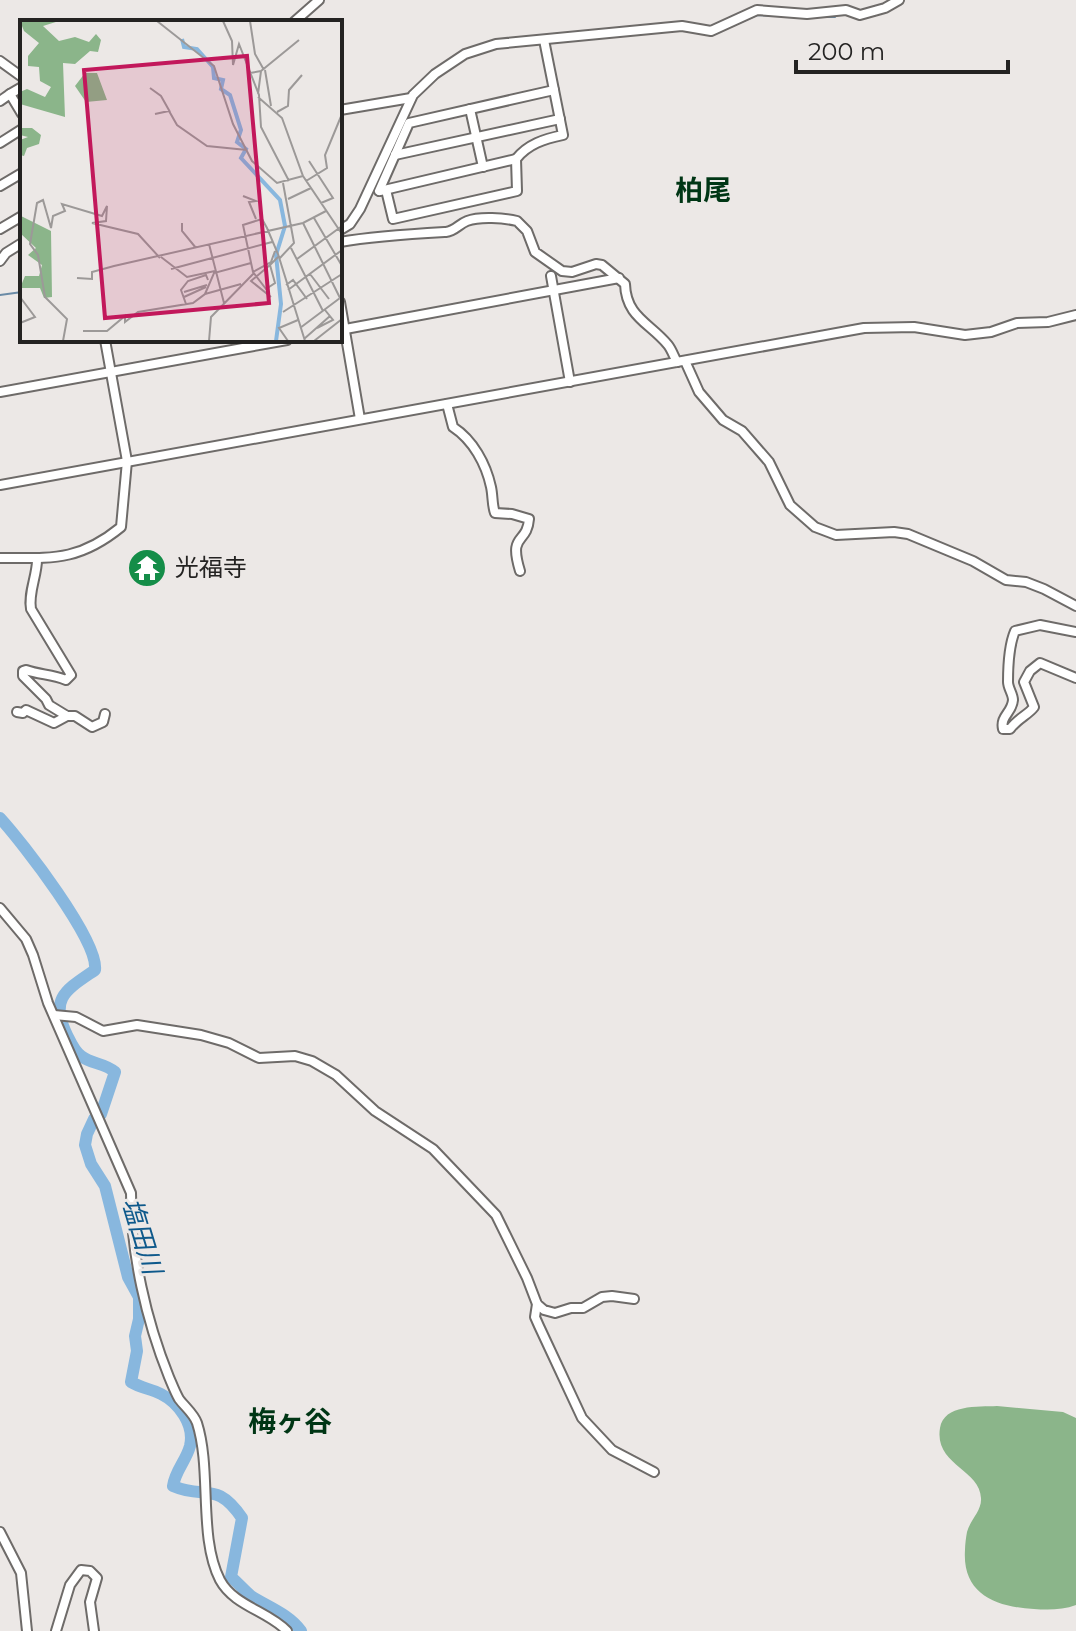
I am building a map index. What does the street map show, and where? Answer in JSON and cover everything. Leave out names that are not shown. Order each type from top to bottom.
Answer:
[{"type":"street","points":[[296,20],[319,0]]},
{"type":"street","points":[[342,229],[350,224],[368,193],[411,98],[435,74],[465,54],[496,44],[682,26],[711,31],[757,10],[807,14],[846,10],[860,15],[885,8],[899,0]]},
{"type":"street","points":[[368,193],[516,159],[534,143],[563,135],[544,40]]},
{"type":"street","points":[[0,61],[20,76]]},
{"type":"street","points":[[0,101],[20,88]]},
{"type":"street","points":[[516,159],[517,191],[393,219],[382,191],[409,123],[554,90]]},
{"type":"street","points":[[10,94],[20,111]]},
{"type":"street","points":[[342,110],[411,98]]},
{"type":"street","points":[[470,109],[483,167]]},
{"type":"street","points":[[395,155],[560,119]]},
{"type":"street","points":[[0,143],[20,130]]},
{"type":"street","points":[[0,186],[20,174]]},
{"type":"street","points":[[0,229],[20,217]]},
{"type":"street","points":[[342,242],[401,237],[427,231],[447,232],[472,219],[513,220],[527,231],[535,252],[562,271],[602,265],[625,284],[625,298],[633,312],[668,345],[699,392],[723,420],[742,431],[769,462],[790,505],[815,527],[836,535],[908,534],[973,561],[1006,580],[1026,582],[1076,606]]},
{"type":"street","points":[[0,261],[20,244]]},
{"type":"street","points":[[551,276],[570,382]]},
{"type":"street","points":[[360,419],[342,330],[619,278]]},
{"type":"street","points":[[0,485],[864,328],[914,327],[965,335],[991,332],[1017,323],[1048,322],[1076,315]]},
{"type":"street","points":[[0,558],[37,560],[83,550],[102,542],[121,527],[127,461],[105,342]]},
{"type":"street","points":[[0,392],[276,342]]},
{"type":"street","points":[[447,404],[453,427],[465,435],[482,461],[492,491],[495,513],[529,519],[529,526],[515,545],[514,553],[520,571]]},
{"type":"street","points":[[37,560],[31,609],[71,675],[66,680],[50,674],[39,676],[26,670],[23,676],[49,705],[67,716]]},
{"type":"street","points":[[1076,632],[1040,625],[1015,631],[1008,684],[1013,698],[1003,717],[1003,729],[1010,729],[1020,716],[1034,707],[1024,682],[1036,666],[1047,664],[1076,678]]},
{"type":"street","points":[[17,712],[35,712],[54,723],[67,716],[75,716],[92,727],[103,722],[105,714]]},
{"type":"street","points":[[0,908],[26,939],[54,1015],[131,1193],[139,1275],[157,1346],[178,1397],[196,1420],[214,1564],[221,1582],[229,1592],[287,1631]]},
{"type":"street","points":[[54,1015],[76,1017],[103,1031],[137,1025],[201,1035],[229,1043],[259,1058],[295,1056],[312,1061],[336,1075],[365,1104],[433,1149],[496,1215],[537,1304],[544,1310],[555,1313],[583,1308],[602,1297],[634,1299]]},
{"type":"street","points":[[537,1304],[535,1317],[582,1418],[612,1450],[654,1472]]},
{"type":"street","points":[[0,1532],[21,1573],[27,1631]]},
{"type":"street","points":[[56,1631],[70,1585],[81,1570],[90,1571],[97,1578],[90,1602],[94,1631]]},
{"type":"green space","points":[[997,1406],[1063,1412],[1076,1418],[1076,1605],[1050,1609],[1007,1605],[984,1596],[969,1578],[966,1536],[981,1498],[973,1480],[944,1450],[940,1428],[943,1420],[955,1411]]},
{"type":"waterway","points":[[730,27],[757,15],[781,16]]},
{"type":"waterway","points":[[820,17],[835,17]]},
{"type":"waterway","points":[[342,234],[349,229]]},
{"type":"waterway","points":[[0,295],[20,292]]},
{"type":"waterway","name":"塩田川","points":[[0,818],[57,892],[93,956],[95,970],[63,996],[60,1012],[76,1052],[115,1072],[101,1114],[94,1119],[85,1145],[91,1164],[105,1186],[128,1277],[139,1297],[135,1336],[137,1351],[131,1382],[168,1398],[188,1423],[190,1446],[173,1486],[217,1495],[233,1506],[242,1518],[231,1577],[251,1596],[284,1615],[301,1631]]},
{"type":"place","name":"光福寺","points":[[147,568]]},
{"type":"district","name":"柏尾","points":[[703,190]]},
{"type":"district","name":"梅ヶ谷","points":[[290,1421]]}]
